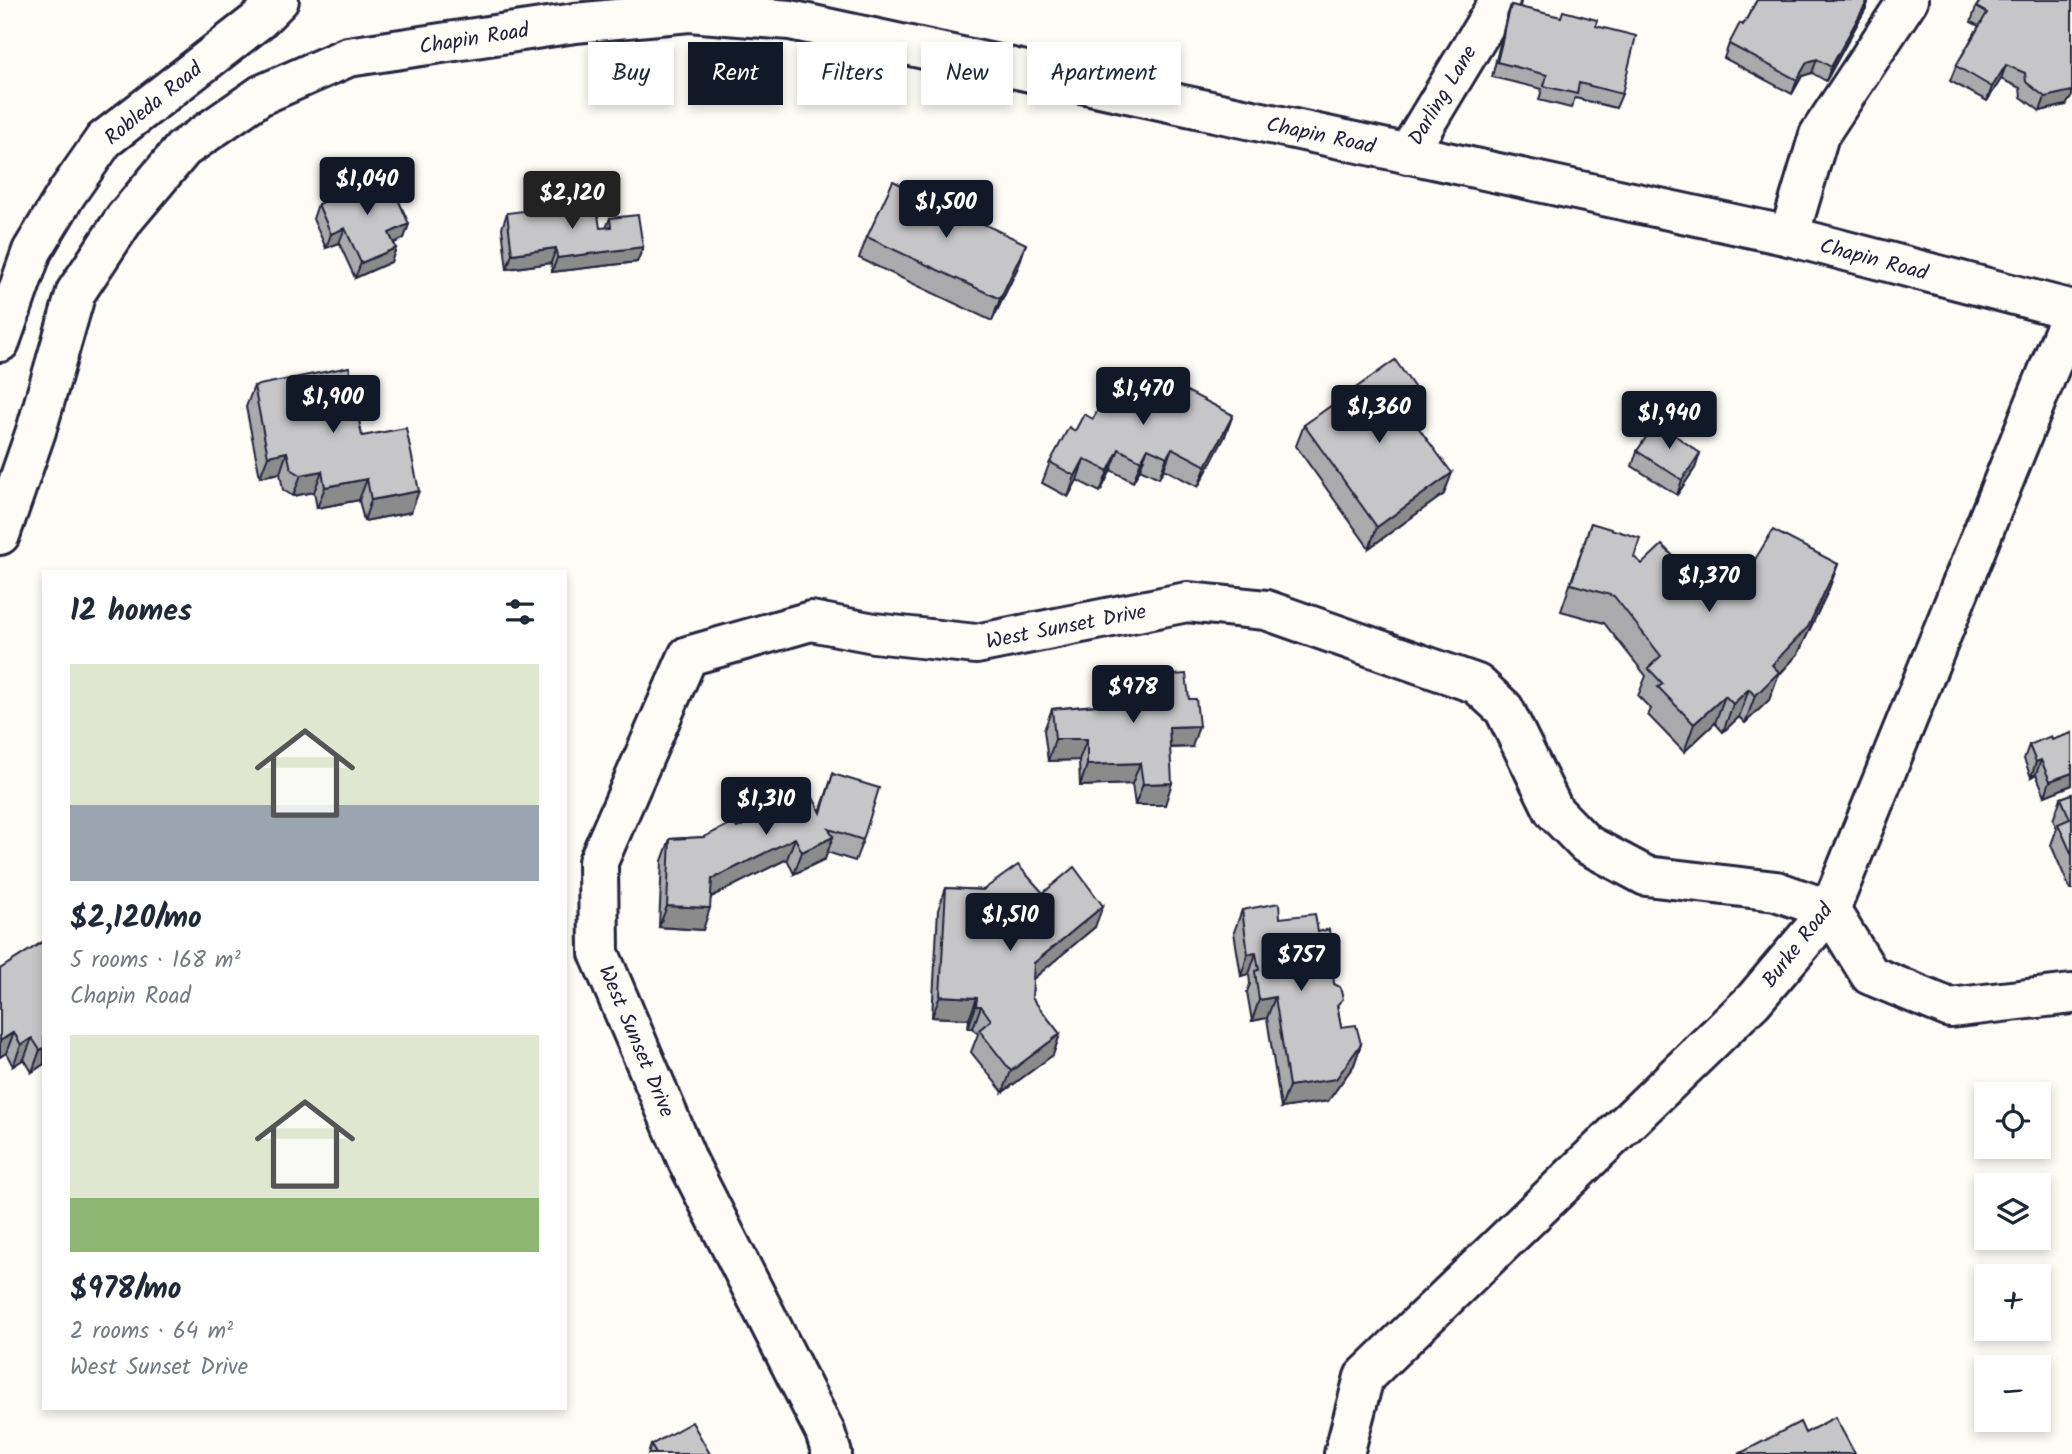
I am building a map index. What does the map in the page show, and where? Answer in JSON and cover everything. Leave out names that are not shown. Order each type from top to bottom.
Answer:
[{"type":"street","name":"Robleda Road","points":[[0,342],[32,251],[66,192],[104,140],[279,0]]},
{"type":"street","name":"Darling Lane","points":[[1407,153],[1500,0]]},
{"type":"street","points":[[1789,236],[1819,135],[1908,0]]},
{"type":"street","name":"Chapin Road","points":[[0,535],[36,431],[76,292],[125,218],[183,149],[261,95],[348,57],[575,23],[682,12],[790,20],[1789,236],[2072,311]]},
{"type":"street","name":"Burke Road","points":[[1345,1454],[1364,1377],[1753,1001],[1830,910],[2072,311]]},
{"type":"street","name":"West Sunset Drive","points":[[832,1454],[825,1432],[688,1162],[599,953],[598,862],[688,656],[811,621],[874,633],[976,644],[1187,602],[1266,610],[1477,684],[1504,709],[1554,811],[1586,844],[1647,876],[1776,891],[1830,910]]},
{"type":"street","points":[[1830,910],[1870,975],[1950,1008],[2072,994]]},
{"type":"building","points":[[1757,0],[1868,0],[1831,67],[1817,59],[1807,62],[1797,80],[1729,44]]},
{"type":"building","points":[[1981,0],[2072,0],[2072,91],[2045,97],[2026,82],[2025,73],[2006,65],[1992,87],[1956,66],[1987,13],[1976,7]]},
{"type":"building","points":[[1511,5],[1561,17],[1563,11],[1597,20],[1596,26],[1636,36],[1622,94],[1579,83],[1577,94],[1544,86],[1547,75],[1497,62]]},
{"type":"building","points":[[387,174],[409,224],[389,233],[396,248],[361,263],[345,228],[331,234],[318,204]]},
{"type":"building","points":[[893,181],[1026,244],[1000,299],[867,237]]},
{"type":"building","points":[[596,202],[600,228],[611,227],[610,218],[638,215],[643,247],[557,258],[556,248],[512,254],[507,213]]},
{"type":"building","points":[[1395,360],[1419,394],[1409,401],[1412,406],[1406,411],[1452,473],[1377,527],[1304,425]]},
{"type":"building","points":[[349,367],[362,436],[406,428],[419,491],[371,500],[367,479],[325,487],[322,471],[301,475],[291,469],[287,452],[268,456],[254,386]]},
{"type":"building","points":[[1116,377],[1139,390],[1146,377],[1174,392],[1170,398],[1178,403],[1185,390],[1233,415],[1206,466],[1172,448],[1167,457],[1148,448],[1141,461],[1119,449],[1108,471],[1084,459],[1075,476],[1050,462],[1069,427],[1075,431],[1084,414],[1093,419]]},
{"type":"building","points":[[1656,422],[1700,453],[1682,480],[1637,451]]},
{"type":"building","points":[[1591,523],[1640,538],[1634,557],[1642,564],[1662,545],[1705,588],[1701,591],[1711,602],[1735,579],[1740,584],[1773,530],[1838,564],[1808,627],[1772,665],[1779,672],[1755,696],[1749,689],[1733,704],[1725,696],[1694,724],[1658,687],[1663,684],[1648,668],[1661,656],[1614,596],[1571,584]]},
{"type":"building","points":[[1186,674],[1189,699],[1196,699],[1199,726],[1169,727],[1172,783],[1143,784],[1140,763],[1087,765],[1087,739],[1055,739],[1052,709],[1098,705],[1098,696],[1120,694],[1120,686],[1145,677]]},
{"type":"building","points":[[2072,733],[2072,773],[2050,781],[2041,760],[2036,762],[2029,745],[2051,736],[2052,740]]},
{"type":"building","points":[[833,774],[879,788],[863,840],[829,829],[833,837],[802,852],[795,838],[712,879],[710,908],[667,906],[670,839],[704,837],[734,822],[737,828],[750,822],[743,807],[773,793],[779,805],[809,790],[821,813]]},
{"type":"building","points":[[2072,794],[2072,855],[2058,824],[2070,819],[2061,798]]},
{"type":"building","points":[[1018,865],[1043,893],[1074,867],[1103,906],[1034,963],[1032,998],[1060,1034],[1011,1071],[979,1030],[991,1020],[981,1006],[976,1006],[977,998],[940,996],[946,888],[983,890]]},
{"type":"building","points":[[1279,903],[1280,918],[1315,914],[1318,932],[1329,929],[1334,984],[1340,987],[1343,999],[1337,1005],[1341,1027],[1356,1025],[1361,1044],[1336,1079],[1289,1086],[1275,997],[1259,1000],[1255,971],[1259,970],[1256,953],[1248,954],[1242,910]]},
{"type":"building","points":[[42,942],[42,1049],[40,1050],[32,1038],[21,1045],[14,1032],[0,1041],[0,969]]},
{"type":"building","points":[[1835,1417],[1855,1454],[1739,1454],[1800,1422],[1805,1433]]},
{"type":"building","points":[[692,1422],[710,1454],[656,1454],[651,1445]]}]
